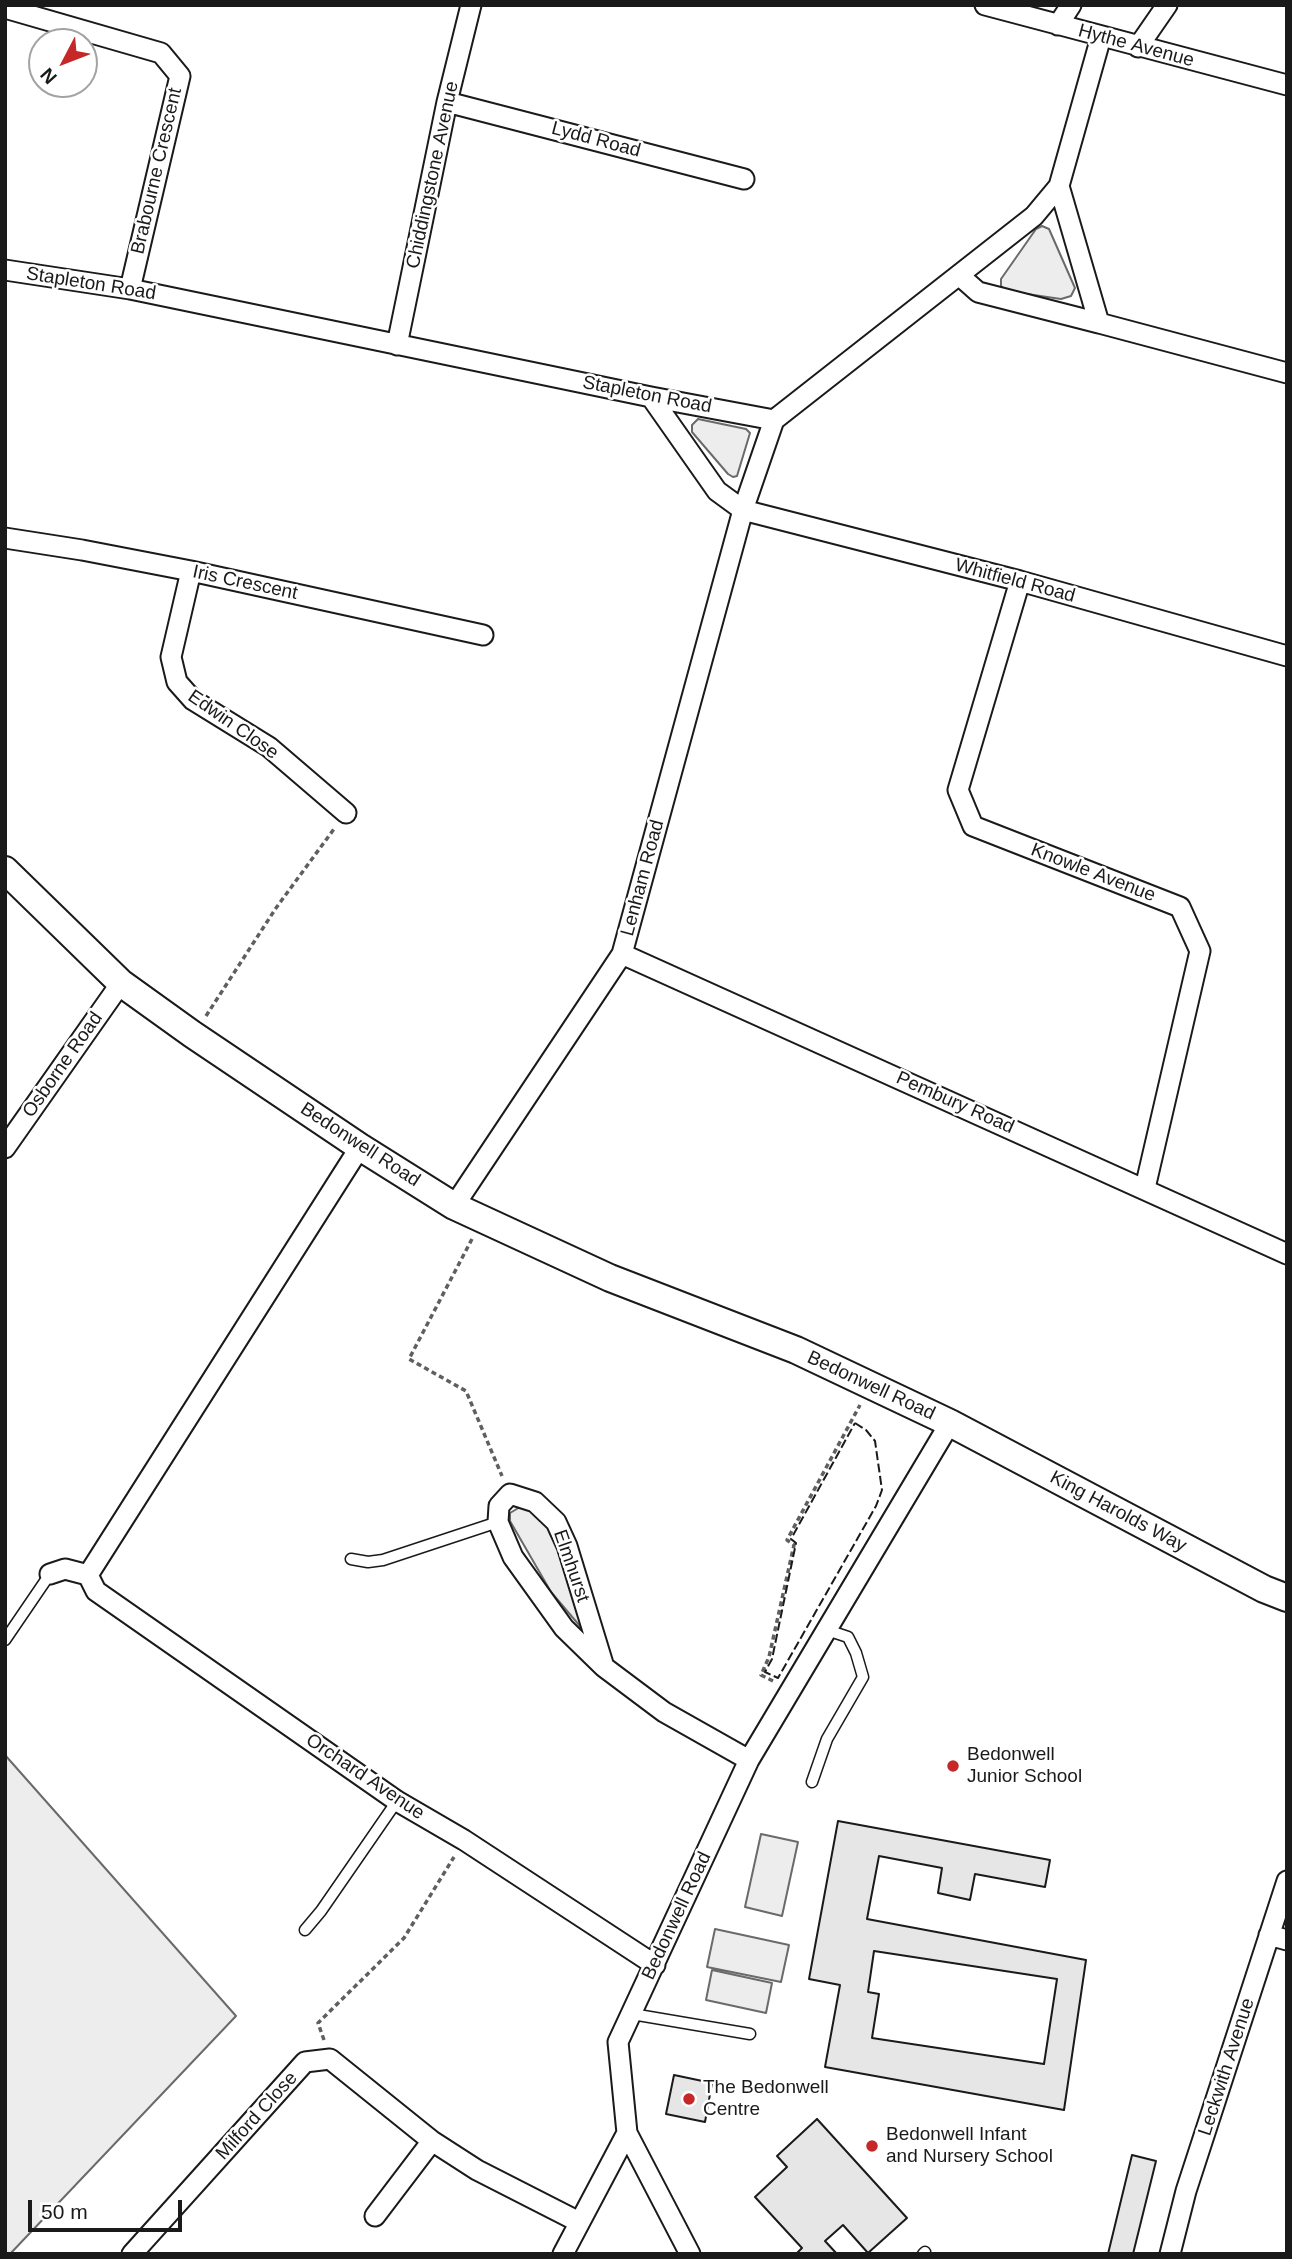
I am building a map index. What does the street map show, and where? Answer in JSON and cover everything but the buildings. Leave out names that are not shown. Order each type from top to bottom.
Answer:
[{"type":"street","name":"Chiddingstone Avenue","points":[[397,345],[447,102],[471,5]]},
{"type":"street","name":"Hythe Avenue","points":[[985,5],[1287,85]]},
{"type":"street","points":[[1058,25],[1071,5]]},
{"type":"street","points":[[1138,47],[1167,5]]},
{"type":"street","name":"Brabourne Crescent","points":[[5,8],[161,52],[180,76],[130,289]]},
{"type":"street","points":[[774,420],[1034,216],[1059,186],[1101,37]]},
{"type":"street","name":"Lydd Road","points":[[447,102],[744,179]]},
{"type":"street","points":[[1059,186],[1099,323]]},
{"type":"street","name":"Stapleton Road","points":[[5,270],[130,289],[650,397],[774,420]]},
{"type":"street","points":[[960,276],[978,292],[1287,373]]},
{"type":"street","points":[[650,397],[717,491],[743,509]]},
{"type":"street","name":"Lenham Road","points":[[454,1206],[622,954],[743,509],[774,420]]},
{"type":"street","name":"Whitfield Road","points":[[743,509],[1020,581],[1287,656]]},
{"type":"street","name":"Iris Crescent","points":[[5,538],[191,571],[483,635]]},
{"type":"street","name":"Edwin Close","points":[[191,571],[171,657],[177,682],[193,700],[269,747],[346,813]]},
{"type":"street","name":"Knowle Avenue","points":[[1020,581],[958,790],[973,826],[1180,907],[1200,951],[1145,1188]]},
{"type":"street","name":"Bedonwell Road","points":[[5,870],[121,983],[360,1147],[454,1206],[610,1278],[796,1350],[950,1423],[749,1760],[618,2042],[627,2133],[690,2254]]},
{"type":"street","name":"Pembury Road","points":[[622,954],[1287,1254]]},
{"type":"street","name":"Osborne Road","points":[[5,1148],[121,983]]},
{"type":"street","points":[[50,1574],[65,1569],[88,1575],[360,1147]]},
{"type":"street","name":"King Harolds Way","points":[[950,1423],[1264,1589],[1287,1598]]},
{"type":"street","points":[[498,1522],[499,1506],[510,1494]]},
{"type":"street","name":"Elmhurst","points":[[510,1494],[535,1502],[556,1522],[567,1546],[604,1667]]},
{"type":"street","name":"Elmhurst","points":[[498,1522],[513,1557],[565,1628],[604,1667],[664,1712],[749,1760]]},
{"type":"street","name":"Orchard Avenue","points":[[88,1575],[96,1591],[397,1801],[464,1840],[655,1965]]},
{"type":"street","name":"Leckwith Avenue","points":[[1170,2254],[1186,2192],[1278,1937],[1287,1881]]},
{"type":"street","points":[[330,2059],[432,2141],[477,2170],[579,2222]]},
{"type":"street","name":"Milford Close","points":[[132,2254],[305,2062],[330,2059]]},
{"type":"street","points":[[563,2254],[627,2133]]},
{"type":"street","points":[[375,2216],[432,2141]]},
{"type":"lane","points":[[351,1559],[383,1560],[498,1522]]},
{"type":"lane","points":[[5,1640],[50,1574]]},
{"type":"lane","points":[[812,1782],[827,1739],[863,1677],[848,1637],[827,1630]]},
{"type":"lane","points":[[305,1930],[397,1801]]},
{"type":"lane","points":[[632,2014],[750,2034]]},
{"type":"path","points":[[192,1034],[276,908],[346,813]]},
{"type":"path","points":[[482,1220],[409,1359],[466,1391],[510,1494]]},
{"type":"path","points":[[791,1691],[761,1675],[769,1657],[794,1545],[787,1541],[871,1386]]},
{"type":"path","points":[[330,2059],[318,2023],[404,1938],[464,1840]]},
{"type":"shaded area","points":[[1042,226],[1049,229],[1075,288],[1071,296],[1061,299],[1006,291],[1001,286],[1001,279],[1036,229]]},
{"type":"shaded area","points":[[698,419],[746,429],[750,433],[737,476],[728,474],[692,432],[692,425]]},
{"type":"shaded area","points":[[520,1507],[528,1508],[553,1532],[585,1632],[551,1592],[510,1521],[510,1513]]},
{"type":"shaded area","points":[[5,1755],[236,2016],[10,2254],[5,2254]]},
{"type":"shaded area","points":[[761,1834],[798,1842],[782,1916],[745,1907]]},
{"type":"shaded area","points":[[715,1929],[789,1945],[781,1982],[707,1967]]},
{"type":"shaded area","points":[[712,1970],[772,1983],[766,2013],[706,2000]]},
{"type":"fence","points":[[855,1423],[866,1430],[875,1441],[882,1490],[876,1506],[778,1678],[765,1672],[772,1659],[796,1543],[791,1539],[855,1423]]},
{"type":"place","name":"Bedonwell Junior School","points":[[953,1766]]},
{"type":"place","name":"The Bedonwell Centre","points":[[689,2099]]},
{"type":"place","name":"Bedonwell Infant and Nursery School","points":[[872,2146]]}]
